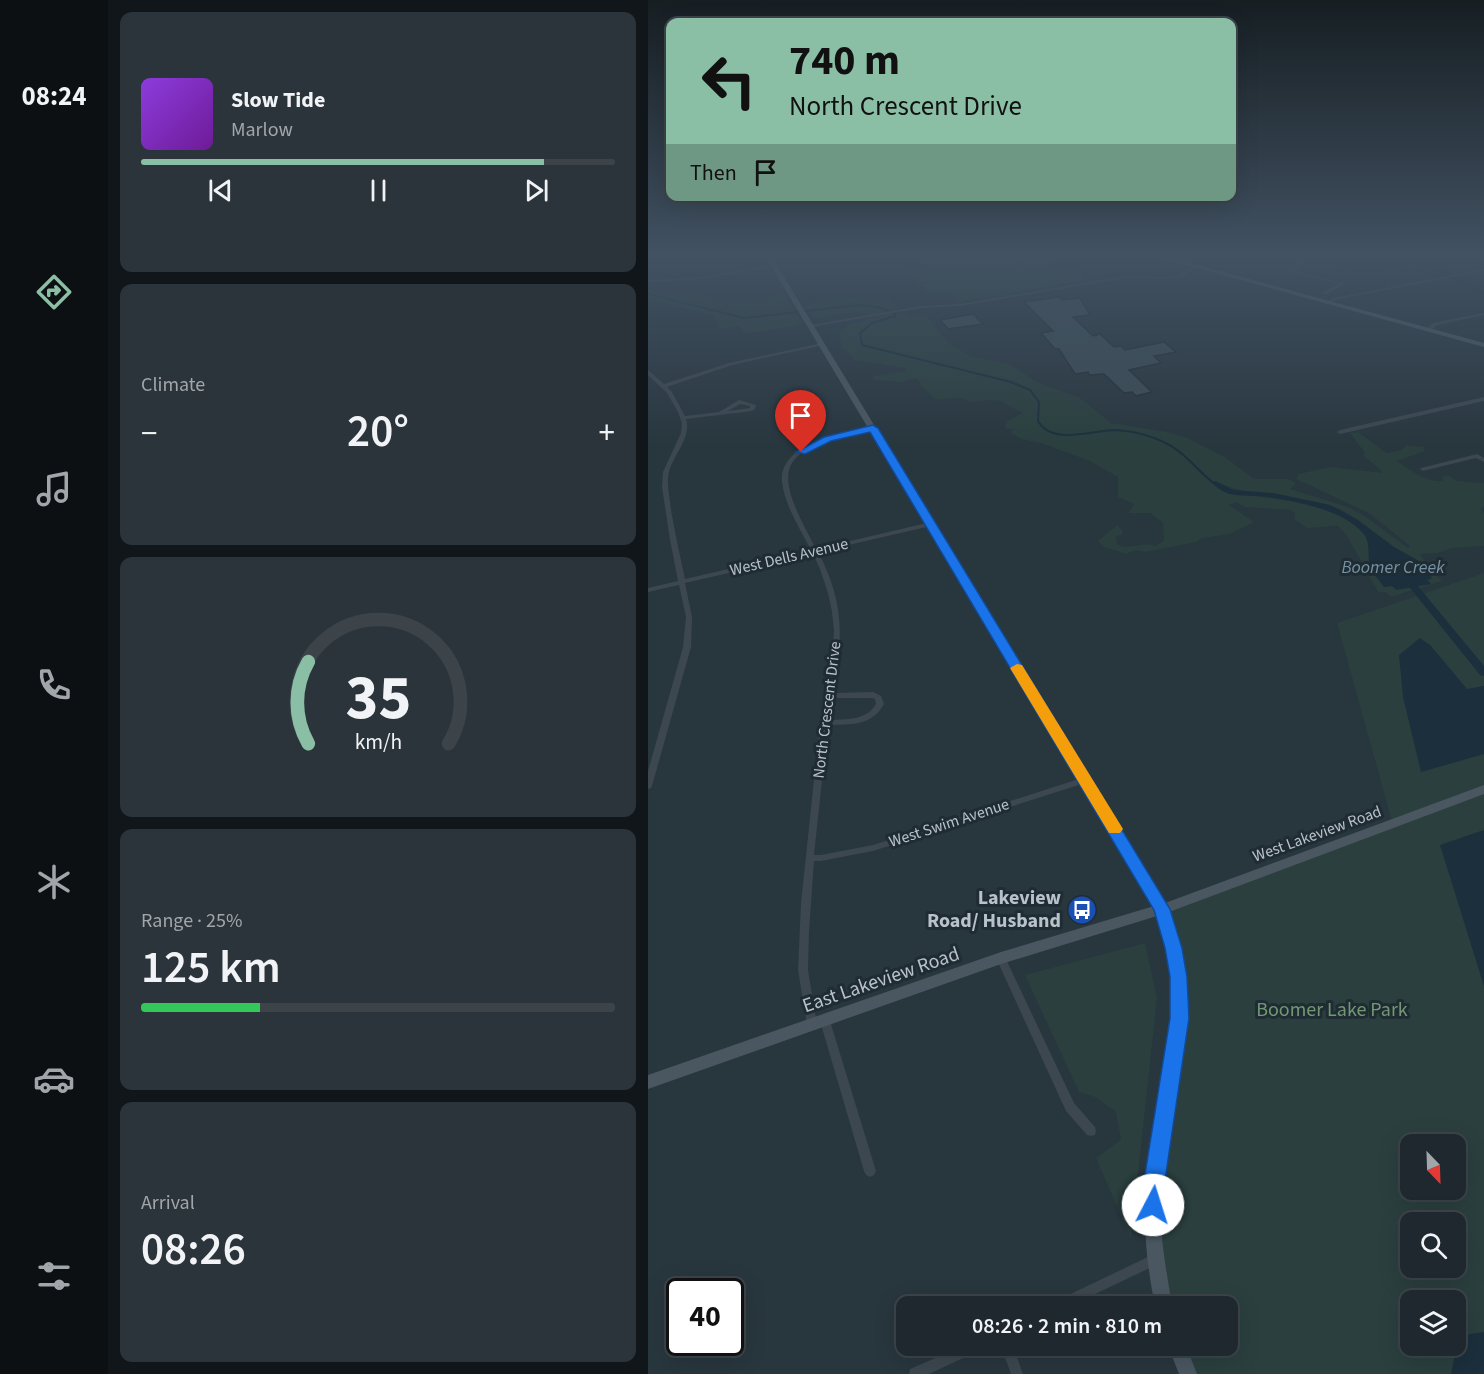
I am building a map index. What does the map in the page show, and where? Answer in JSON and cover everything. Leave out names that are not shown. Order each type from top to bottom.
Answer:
[{"type":"street","points":[[806,318],[1162,909],[1177,968],[1180,1018],[1153,1187],[1154,1260],[1162,1296]]},
{"type":"street","points":[[811,326],[856,318]]},
{"type":"street","points":[[1384,318],[1484,345]]},
{"type":"street","points":[[1428,330],[1436,324],[1464,318]]},
{"type":"street","points":[[664,386],[731,364],[822,344]]},
{"type":"street","points":[[648,372],[664,386],[683,417],[684,433],[666,472],[665,487],[689,617],[687,647],[648,786]]},
{"type":"street","points":[[1340,432],[1484,399]]},
{"type":"street","points":[[683,417],[734,412],[754,407],[751,403],[742,401],[734,403],[722,412]]},
{"type":"street","name":"North Crescent Drive","points":[[870,1171],[818,1023],[803,963],[807,882],[828,696],[837,639],[832,597],[784,483],[786,466],[792,458],[814,444],[873,428]]},
{"type":"street","points":[[1423,469],[1477,456],[1484,460]]},
{"type":"street","name":"West Dells Avenue","points":[[648,590],[931,524]]},
{"type":"street","points":[[825,723],[868,718],[878,710],[880,704],[878,698],[873,695],[828,696]]},
{"type":"street","name":"West Swim Avenue","points":[[811,858],[873,848],[1085,780]]},
{"type":"street","name":"West Lakeview Road","points":[[1162,909],[1484,789]]},
{"type":"street","name":"East Lakeview Road","points":[[648,1082],[1001,958],[1162,909]]},
{"type":"street","points":[[1001,958],[1070,1107],[1091,1131]]},
{"type":"street","points":[[1079,1296],[1154,1260]]},
{"type":"street","points":[[915,1374],[954,1356]]},
{"type":"street","points":[[1010,1356],[1017,1374]]},
{"type":"street","points":[[1181,1356],[1188,1374]]},
{"type":"green space","points":[[715,318],[799,318],[802,323],[797,326],[744,334],[739,326],[720,329]]},
{"type":"green space","points":[[870,318],[928,318],[947,342],[971,357],[1009,364],[1037,382],[1080,398],[1111,423],[1185,437],[1225,457],[1254,479],[1288,479],[1296,483],[1290,489],[1348,507],[1366,517],[1408,548],[1410,546],[1369,513],[1296,479],[1298,474],[1330,467],[1382,473],[1363,456],[1365,453],[1350,433],[1358,432],[1387,453],[1401,450],[1407,445],[1424,447],[1425,451],[1397,461],[1433,480],[1444,480],[1441,477],[1448,475],[1456,481],[1484,483],[1484,506],[1481,509],[1484,513],[1484,546],[1452,548],[1438,553],[1419,554],[1442,581],[1391,597],[1386,592],[1378,592],[1347,536],[1338,526],[1307,528],[1295,520],[1295,513],[1290,510],[1245,507],[1236,502],[1229,505],[1254,522],[1230,534],[1202,538],[1196,542],[1146,552],[1136,550],[1126,554],[1104,547],[1098,541],[1117,525],[1123,531],[1122,535],[1116,536],[1117,544],[1126,547],[1155,546],[1164,541],[1163,523],[1150,513],[1129,513],[1134,504],[1118,497],[1118,477],[1090,461],[1041,443],[1021,439],[1010,432],[1014,429],[1006,429],[1007,421],[1022,413],[1001,401],[969,402],[963,398],[936,399],[924,389],[917,378],[901,382],[873,380],[873,376],[906,371],[905,368],[854,360],[848,352],[842,349],[839,334],[847,325]],"holes":[[[1215,481],[1242,491],[1314,502],[1337,508],[1354,517],[1414,560],[1431,579],[1392,585],[1370,567],[1367,539],[1355,524],[1322,509],[1301,504],[1228,494]]]},
{"type":"green space","name":"Boomer Lake Park","points":[[1484,573],[1484,1374],[1189,1374],[1182,1356],[1238,1356],[1238,1296],[1163,1296],[1155,1259],[1153,1224],[1180,1018],[1164,910],[1393,825],[1337,623]]},
{"type":"green space","points":[[1145,943],[1157,998],[1131,1239],[1096,1158],[1121,1140],[1116,1112],[1095,1097],[1079,1092],[1025,975]]},
{"type":"water","name":"Boomer Creek","points":[[1215,481],[1233,490],[1273,493],[1330,505],[1359,521],[1394,547],[1419,561],[1432,578],[1427,580],[1431,584],[1396,590],[1392,586],[1384,587],[1371,568],[1366,537],[1344,518],[1293,501],[1231,494],[1218,488],[1213,483]]},
{"type":"water","points":[[1420,638],[1431,646],[1467,689],[1484,686],[1484,754],[1421,772],[1403,697],[1399,655]]},
{"type":"water","points":[[1484,830],[1484,986],[1440,845]]},
{"type":"water","points":[[1484,1332],[1484,1374],[1451,1374],[1455,1356],[1466,1356],[1466,1335]]},
{"type":"building","points":[[977,318],[983,324],[948,329],[940,320]]},
{"type":"building","points":[[1040,318],[1074,318],[1093,336],[1100,334],[1114,347],[1121,346],[1125,350],[1164,342],[1176,352],[1154,356],[1161,363],[1129,370],[1152,392],[1136,396],[1132,392],[1124,393],[1104,374],[1089,375],[1088,372],[1075,374],[1059,349],[1055,349],[1041,333],[1053,331]]},
{"type":"waterway","name":"Boomer Creek","points":[[888,318],[872,323],[860,333],[862,345],[1011,382],[1030,390],[1039,402],[1038,421],[1044,429],[1053,433],[1074,435],[1116,430],[1156,439],[1177,450],[1215,484]]},
{"type":"waterway","name":"Boomer Creek","points":[[1414,587],[1484,673]]},
{"type":"slow traffic","points":[[1017,668],[1115,829]]},
{"type":"place","name":"Lakeview Road/ Husband","points":[[1082,910]]},
{"type":"route","points":[[801,452],[828,439],[873,428],[1162,909],[1174,948],[1179,977],[1180,1018],[1153,1187],[1153,1205]]}]
